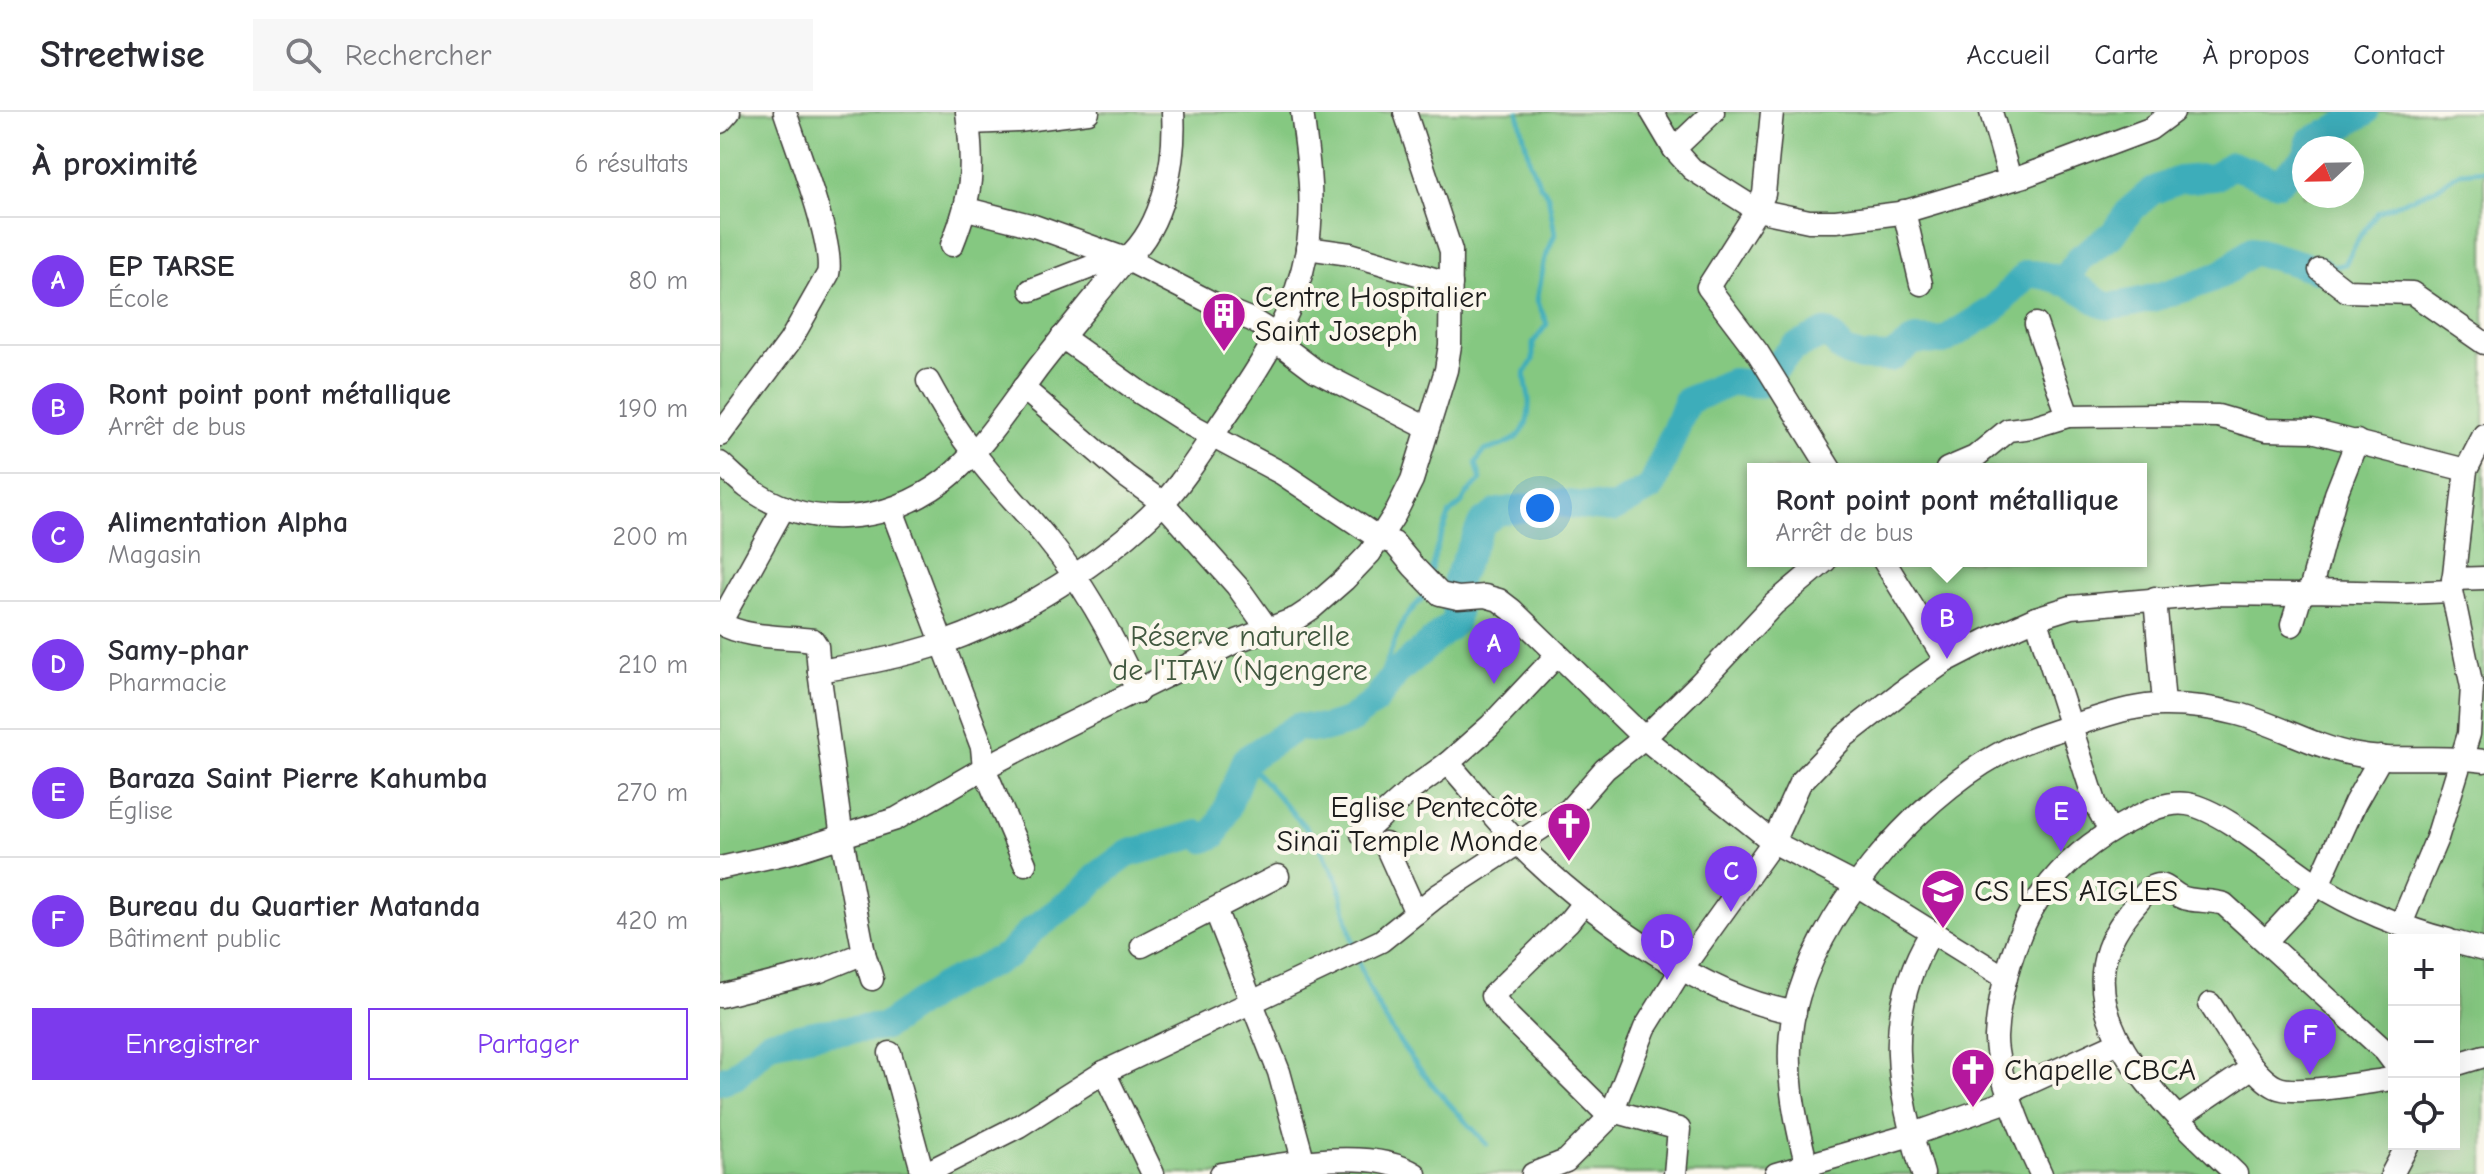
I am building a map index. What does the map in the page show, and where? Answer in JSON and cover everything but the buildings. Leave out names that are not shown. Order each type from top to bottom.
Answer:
[{"type":"street","points":[[720,122],[729,112]]},
{"type":"street","points":[[720,435],[790,341],[828,274],[831,263],[823,227],[785,112]]},
{"type":"street","points":[[952,245],[967,209],[972,169],[968,118],[1018,121],[1088,112]]},
{"type":"street","points":[[720,463],[748,488],[784,507],[819,516],[844,518],[892,510],[913,501],[947,478],[972,452],[1126,259],[1137,250],[1159,208],[1172,165],[1173,112]]},
{"type":"street","points":[[819,671],[884,660],[944,642],[987,624],[1073,575],[1129,535],[1163,503],[1253,376],[1292,308],[1307,248],[1310,192],[1302,112]]},
{"type":"street","points":[[720,868],[842,838],[896,819],[984,768],[1267,628],[1297,618],[1344,580],[1380,539],[1412,480],[1446,370],[1450,334],[1451,251],[1405,112]]},
{"type":"street","points":[[1652,112],[1674,149],[1692,169],[1709,181],[1757,210],[1823,221],[1865,219],[1904,211],[2010,179],[2150,129],[2173,112]]},
{"type":"street","points":[[1674,149],[1713,112]]},
{"type":"street","points":[[1772,112],[1764,194],[1708,287],[1758,353],[1826,463]]},
{"type":"street","points":[[1991,112],[2010,179]]},
{"type":"street","points":[[967,209],[1034,226],[1126,259],[1276,335],[1284,347],[1316,371],[1427,428]]},
{"type":"street","points":[[1904,211],[1921,284]]},
{"type":"street","points":[[1307,248],[1350,254],[1451,284]]},
{"type":"street","points":[[1031,290],[1101,263],[1126,259]]},
{"type":"street","points":[[2320,270],[2347,291],[2412,293],[2484,343]]},
{"type":"street","points":[[2036,324],[2068,416]]},
{"type":"street","points":[[1062,337],[1142,394],[1283,474],[1380,539],[1394,543],[1440,594],[1458,598],[1485,596],[1499,600],[1644,738],[1773,842],[1858,886],[2006,978]]},
{"type":"street","points":[[928,381],[972,452],[1047,539],[1073,575],[1123,658],[1138,692]]},
{"type":"street","points":[[1023,388],[1127,477],[1163,503],[1237,586],[1267,628]]},
{"type":"street","points":[[1961,463],[1975,457],[2008,430],[2032,427],[2068,416],[2218,416],[2266,430],[2312,431],[2466,470]]},
{"type":"street","points":[[2401,924],[2473,759],[2469,734],[2478,686],[2452,585],[2466,470],[2484,435]]},
{"type":"street","points":[[2292,625],[2306,593],[2336,494],[2357,441]]},
{"type":"street","points":[[784,507],[720,623],[729,629],[760,635],[813,640],[817,646],[842,838],[864,953],[872,979]]},
{"type":"street","points":[[892,510],[982,747],[984,768],[1025,864]]},
{"type":"street","points":[[890,1053],[923,1174],[1019,1126],[1104,1072],[1370,947],[1518,841],[1569,810],[1605,769],[1644,738],[1774,604],[1818,567]]},
{"type":"street","points":[[1888,567],[1946,661]]},
{"type":"street","points":[[1533,1174],[1566,1161],[1612,1114],[1645,1028],[1681,970],[1773,842],[1800,783],[1818,762],[1903,691],[1946,661],[2036,618],[2071,607],[2219,594],[2402,593],[2484,578]]},
{"type":"street","points":[[2155,598],[2164,704]]},
{"type":"street","points":[[2036,618],[2096,805],[2110,831]]},
{"type":"street","points":[[1362,834],[1490,726],[1557,655]]},
{"type":"street","points":[[1808,1170],[1792,1097],[1788,1060],[1795,1012],[1821,942],[1858,886],[1901,832],[1963,777],[2000,754],[2039,737],[2116,712],[2164,704],[2238,714],[2341,751],[2381,757],[2473,759]]},
{"type":"street","points":[[2266,941],[2318,885],[2355,803],[2381,757]]},
{"type":"street","points":[[1448,763],[1531,856],[1584,902],[1681,970],[1776,1010],[1795,1012]]},
{"type":"street","points":[[2041,1174],[2000,1064],[1996,1040],[2006,978],[2022,933],[2041,894],[2086,848],[2110,831],[2149,811],[2168,805],[2187,804],[2230,824],[2318,885],[2401,924],[2430,934]]},
{"type":"street","points":[[1385,844],[1416,913]]},
{"type":"street","points":[[1142,946],[1278,876]]},
{"type":"street","points":[[2236,1174],[2139,1072],[2119,1042],[2104,1005],[2107,950],[2119,926],[2150,888],[2166,886],[2180,897],[2211,899],[2224,904],[2388,1055]]},
{"type":"street","points":[[1584,902],[1569,921],[1492,996],[1509,1017],[1612,1114],[1679,1129],[1675,1174]]},
{"type":"street","points":[[1215,909],[1279,1072],[1306,1168]]},
{"type":"street","points":[[1923,1174],[1902,1098],[1898,1025],[1904,990],[1931,933]]},
{"type":"street","points":[[2460,944],[2484,950]]},
{"type":"street","points":[[720,996],[820,971],[864,953]]},
{"type":"street","points":[[2210,1004],[2253,1067],[2274,1087],[2283,1090],[2323,1088],[2388,1080]]},
{"type":"street","points":[[1776,1174],[1808,1170],[1911,1135],[2010,1096],[2119,1042]]},
{"type":"street","points":[[2460,1063],[2484,1056]]},
{"type":"street","points":[[2179,1117],[2253,1067]]},
{"type":"street","points":[[1104,1072],[1153,1174]]},
{"type":"street","points":[[2392,1174],[2405,1150]]},
{"type":"street","points":[[1221,1174],[1306,1168],[1361,1159],[1405,1168],[1415,1174]]},
{"type":"green space","name":"Réserve naturelle de l'ITAV (Ngengere","points":[[720,112],[2484,112],[2484,1174],[720,1174]]},
{"type":"waterway","points":[[1430,574],[1450,513],[1481,480],[1476,463],[1484,451],[1510,442],[1526,425],[1529,401],[1525,373],[1533,360],[1533,343],[1547,324],[1537,300],[1545,258],[1555,234],[1548,195],[1530,162],[1518,112]]},
{"type":"waterway","points":[[2322,136],[2365,112]]},
{"type":"waterway","points":[[2063,282],[2080,258],[2113,234],[2130,210],[2152,191],[2179,180],[2215,177],[2231,165],[2278,182],[2292,170]]},
{"type":"waterway","points":[[2328,268],[2345,264],[2378,212],[2435,189],[2460,172],[2484,170]]},
{"type":"waterway","points":[[720,1081],[735,1076],[769,1043],[819,1033],[884,1027],[942,987],[1009,955],[1031,931],[1081,894],[1100,874],[1127,854],[1198,834],[1205,839],[1214,835],[1245,760],[1297,727],[1323,729],[1348,722],[1376,700],[1396,673],[1455,622],[1457,579],[1482,523],[1498,512],[1559,503],[1613,509],[1652,487],[1687,401],[1732,382],[1760,384],[1793,348],[1825,333],[1843,351],[1861,357],[1891,358],[1915,340],[1943,341],[1993,310],[2027,274],[2064,281],[2102,304],[2115,305],[2164,295],[2213,277],[2227,271],[2252,250],[2320,270]]},
{"type":"waterway","points":[[1365,709],[1367,696],[1379,681],[1404,619],[1424,596],[1426,587]]},
{"type":"waterway","points":[[1245,760],[1315,838],[1338,881],[1354,947]]},
{"type":"waterway","points":[[1358,960],[1381,1012],[1412,1059],[1487,1144]]},
{"type":"place","name":"Centre Hospitalier Saint Joseph","points":[[1224,353]]},
{"type":"place","name":"Ront point pont métallique","points":[[1947,659]]},
{"type":"place","name":"EP TARSE","points":[[1494,684]]},
{"type":"place","name":"Baraza Saint Pierre Kahumba","points":[[2061,852]]},
{"type":"place","name":"Eglise Pentecôte Sinaï Temple Monde","points":[[1569,863]]},
{"type":"place","name":"Alimentation Alpha","points":[[1731,912]]},
{"type":"place","name":"CS LES AIGLES","points":[[1943,930]]},
{"type":"place","name":"Samy-phar","points":[[1667,980]]},
{"type":"place","name":"Bureau du Quartier Matanda","points":[[2310,1075]]},
{"type":"place","name":"Chapelle CBCA","points":[[1973,1109]]}]
